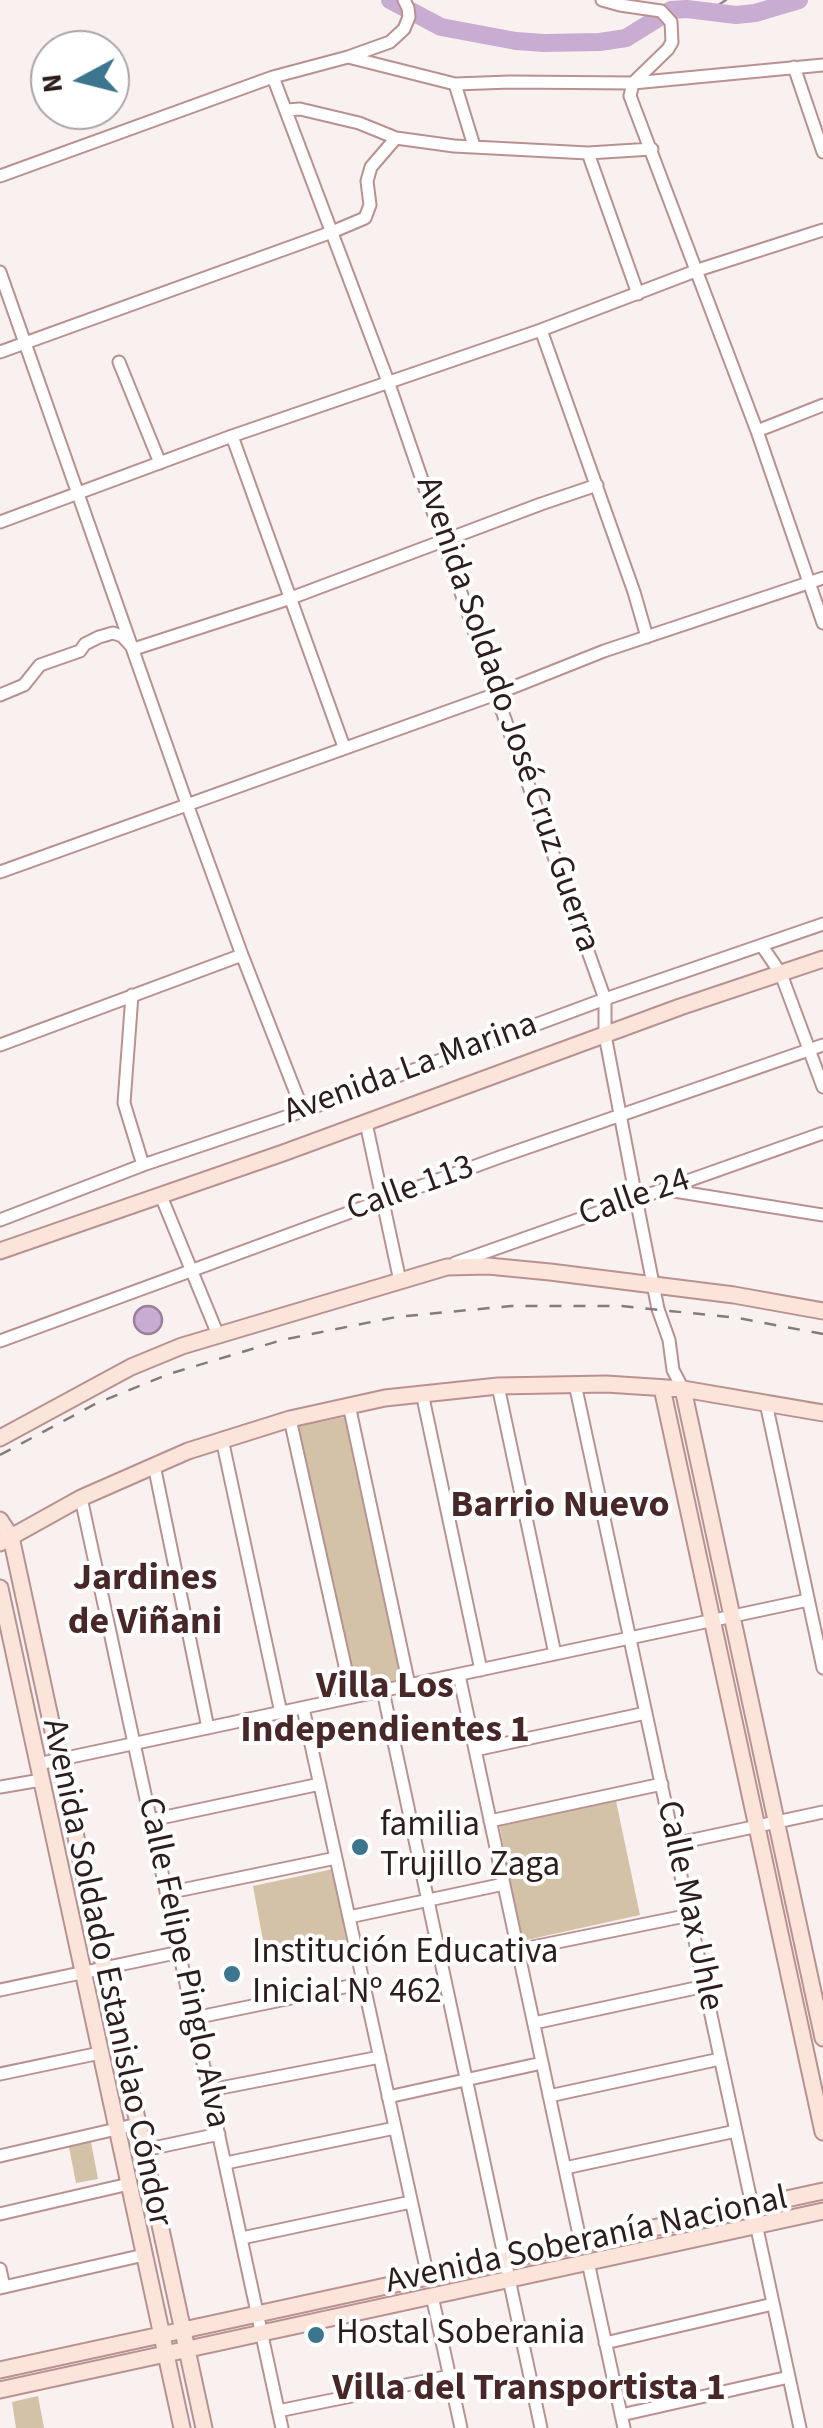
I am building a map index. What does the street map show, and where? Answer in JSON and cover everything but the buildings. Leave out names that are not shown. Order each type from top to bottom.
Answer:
[{"type":"street","points":[[0,176],[273,77],[348,58],[390,42],[409,18],[404,0]]},
{"type":"street","points":[[602,0],[661,10],[671,22],[672,42],[668,50],[633,83],[630,96],[757,430],[823,623]]},
{"type":"street","points":[[348,58],[455,84],[633,83],[823,65]]},
{"type":"street","points":[[794,67],[822,145]]},
{"type":"street","name":"Avenida Soldado José Cruz Guerra","points":[[273,77],[389,384],[606,999],[605,1035],[658,1309],[683,1390],[822,2032]]},
{"type":"street","points":[[455,84],[474,146]]},
{"type":"street","points":[[286,110],[300,109],[359,123],[396,138],[454,146],[588,153],[652,149]]},
{"type":"street","points":[[0,352],[365,218],[370,205],[367,181],[371,167],[396,138]]},
{"type":"street","points":[[588,153],[638,294]]},
{"type":"street","points":[[0,522],[698,270],[823,230]]},
{"type":"street","points":[[0,272],[187,804],[303,1111]]},
{"type":"street","points":[[540,330],[647,637]]},
{"type":"street","points":[[119,362],[160,463]]},
{"type":"street","points":[[757,430],[823,405]]},
{"type":"street","points":[[232,436],[344,748]]},
{"type":"street","points":[[134,649],[291,598],[596,485]]},
{"type":"street","points":[[0,871],[496,694],[604,651],[823,578]]},
{"type":"street","points":[[0,695],[24,685],[40,665],[80,651],[85,644],[113,633],[122,636],[134,649]]},
{"type":"street","name":"Avenida La Marina","points":[[0,1220],[143,1165],[823,924]]},
{"type":"street","points":[[762,946],[781,974],[823,1087]]},
{"type":"street","points":[[0,1044],[242,954]]},
{"type":"street","name":"Avenida La Marina","points":[[0,1252],[680,1006],[823,960]]},
{"type":"street","points":[[132,995],[124,1103],[143,1165]]},
{"type":"street","name":"Calle 113","points":[[0,1340],[823,1044]]},
{"type":"street","points":[[366,1122],[400,1281]]},
{"type":"street","name":"Calle 24","points":[[446,1266],[823,1132]]},
{"type":"street","points":[[664,1190],[823,1215]]},
{"type":"street","points":[[160,1196],[218,1335]]},
{"type":"street","points":[[0,1438],[130,1367],[218,1335],[446,1266],[519,1269],[654,1285],[823,1311]]},
{"type":"street","points":[[674,1370],[662,1388],[823,2132]]},
{"type":"street","points":[[6,1540],[81,1498],[222,1439],[349,1405],[422,1392],[576,1384],[662,1388],[823,1413]]},
{"type":"street","name":"Calle Max Uhle","points":[[576,1384],[800,2428]]},
{"type":"street","points":[[498,1386],[555,1654]]},
{"type":"street","points":[[422,1392],[481,1670]]},
{"type":"street","points":[[766,1402],[822,1661]]},
{"type":"street","points":[[349,1405],[409,1685]]},
{"type":"street","points":[[290,1419],[352,1697]]},
{"type":"street","points":[[222,1439],[281,1712]]},
{"type":"street","points":[[154,1465],[208,1728]]},
{"type":"street","name":"Calle Felipe Pinglo Alva","points":[[81,1498],[282,2428]]},
{"type":"street","name":"Avenida Soldado Estanislao Cóndor","points":[[0,1520],[59,1760],[204,2428]]},
{"type":"street","name":"Avenida Soldado Estanislao Cóndor","points":[[0,1588],[182,2428]]},
{"type":"street","points":[[0,1787],[40,1772],[59,1760],[808,1600]]},
{"type":"street","points":[[459,1674],[581,2244]]},
{"type":"street","points":[[383,1691],[541,2428]]},
{"type":"street","points":[[303,1708],[428,2277]]},
{"type":"street","points":[[475,1750],[646,1713]]},
{"type":"street","points":[[151,1820],[320,1784]]},
{"type":"street","points":[[490,1821],[662,1784]]},
{"type":"street","points":[[674,1844],[823,1812]]},
{"type":"street","points":[[167,1893],[336,1858]]},
{"type":"street","points":[[349,1917],[504,1884]]},
{"type":"street","points":[[518,1950],[690,1915]]},
{"type":"street","points":[[0,1990],[180,1952]]},
{"type":"street","points":[[194,2018],[364,1983]]},
{"type":"street","points":[[534,2024],[705,1986]]},
{"type":"street","points":[[802,2033],[822,2032]]},
{"type":"street","points":[[0,2074],[100,2053]]},
{"type":"street","points":[[210,2090],[380,2056]]},
{"type":"street","points":[[549,2096],[720,2059]]},
{"type":"street","points":[[388,2096],[542,2064]]},
{"type":"street","points":[[0,2156],[138,2124]]},
{"type":"street","points":[[226,2163],[395,2128]]},
{"type":"street","points":[[565,2168],[736,2131]]},
{"type":"street","points":[[144,2150],[219,2134]]},
{"type":"street","points":[[0,2214],[129,2184]]},
{"type":"street","name":"Avenida Soberanía Nacional","points":[[0,2370],[823,2191]]},
{"type":"street","points":[[242,2238],[411,2202]]},
{"type":"street","name":"Avenida Soberanía Nacional","points":[[0,2390],[823,2211]]},
{"type":"street","points":[[0,2268],[2,2288],[144,2255]]},
{"type":"street","points":[[588,2262],[622,2421],[789,2376]]},
{"type":"street","points":[[432,2296],[461,2428]]},
{"type":"street","points":[[606,2343],[773,2304]]},
{"type":"street","points":[[20,2366],[23,2385]]},
{"type":"street","points":[[278,2411],[450,2376]]},
{"type":"shaded area","points":[[148,1306],[158,1310],[162,1320],[158,1330],[148,1334],[138,1330],[134,1320],[138,1310]]},
{"type":"shaded area","points":[[345,1417],[401,1680],[355,1689],[297,1426]]},
{"type":"shaded area","points":[[616,1801],[640,1915],[522,1941],[499,1823]]},
{"type":"shaded area","points":[[333,1869],[347,1940],[266,1957],[253,1886]]},
{"type":"shaded area","points":[[91,2142],[98,2179],[76,2183],[69,2147]]},
{"type":"shaded area","points":[[38,2396],[44,2428],[16,2428],[12,2402]]},
{"type":"waterway","points":[[390,0],[441,27],[544,43],[626,38],[671,10],[736,15],[799,0]]},
{"type":"waterway","points":[[708,12],[726,0]]},
{"type":"railway","points":[[0,1455],[97,1403],[169,1374],[282,1340],[396,1317],[511,1306],[622,1306],[738,1318],[823,1334]]},
{"type":"place","name":"familia Trujillo Zaga","points":[[360,1847]]},
{"type":"place","name":"Institución Educativa Inicial Nº 462","points":[[232,1974]]},
{"type":"place","name":"Hostal Soberania","points":[[316,2335]]},
{"type":"district","name":"Barrio Nuevo","points":[[560,1508]]},
{"type":"district","name":"Jardines de Viñani","points":[[145,1603]]},
{"type":"district","name":"Villa Los Independientes 1","points":[[385,1711]]},
{"type":"district","name":"Villa del Transportista 1","points":[[529,2391]]}]
